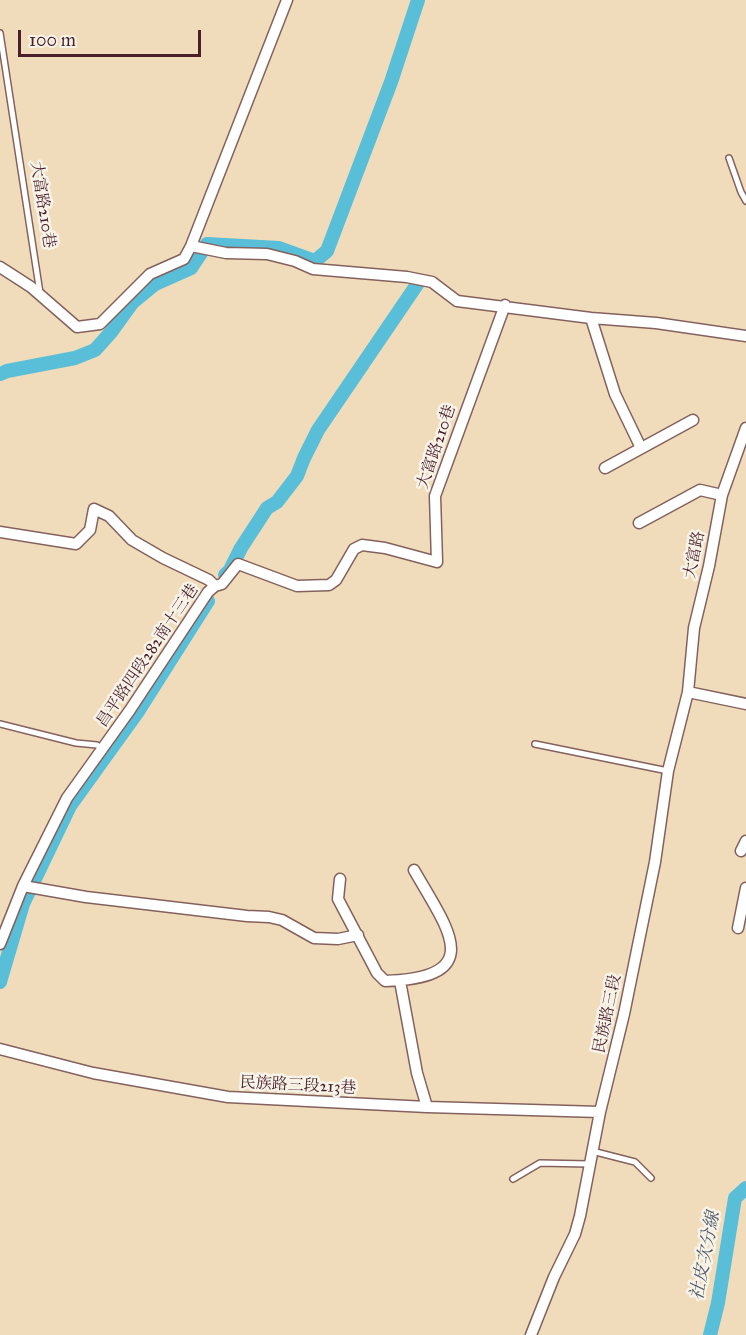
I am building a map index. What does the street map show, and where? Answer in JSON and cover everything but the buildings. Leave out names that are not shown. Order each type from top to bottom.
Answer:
[{"type":"street","points":[[0,267],[40,294],[77,327],[100,324],[150,274],[184,259],[194,247],[287,0]]},
{"type":"street","points":[[194,247],[226,253],[267,254],[295,261],[313,269],[407,277],[432,282],[457,301],[505,305],[591,318],[656,323],[746,336]]},
{"type":"street","name":"大富路210巷","points":[[215,586],[222,584],[237,564],[297,586],[329,585],[336,580],[354,549],[362,545],[385,548],[437,562],[435,496],[505,305]]},
{"type":"street","points":[[591,318],[615,394],[641,448]]},
{"type":"street","points":[[605,468],[693,420]]},
{"type":"street","name":"大富路","points":[[688,692],[693,628],[709,566],[722,495],[746,428]]},
{"type":"street","points":[[639,524],[700,490],[722,495]]},
{"type":"street","name":"昌平路四段282南十三巷","points":[[0,532],[76,544],[90,530],[94,509],[109,516],[132,540],[209,580],[215,586],[208,592],[130,710],[67,798],[23,885],[0,944]]},
{"type":"street","points":[[688,692],[746,704]]},
{"type":"street","name":"民族路三段","points":[[531,1335],[554,1276],[575,1234],[655,862],[668,771],[688,692]]},
{"type":"street","points":[[741,851],[746,841]]},
{"type":"street","points":[[340,879],[338,899],[378,973],[385,981],[400,981],[435,972],[449,962],[453,952],[451,938],[438,910],[414,870]]},
{"type":"street","points":[[23,885],[86,897],[270,917],[282,920],[314,938],[338,939],[358,935]]},
{"type":"street","points":[[738,928],[746,888]]},
{"type":"street","points":[[400,981],[417,1073],[427,1107]]},
{"type":"street","name":"民族路三段213巷","points":[[0,1049],[93,1073],[228,1097],[427,1107],[600,1112]]},
{"type":"lane","name":"大富路210巷","points":[[0,33],[40,294]]},
{"type":"lane","points":[[729,158],[746,201]]},
{"type":"lane","points":[[0,724],[103,749]]},
{"type":"lane","points":[[535,744],[668,771]]},
{"type":"lane","points":[[592,1151],[635,1162],[651,1178]]},
{"type":"lane","points":[[513,1179],[540,1163],[589,1164]]},
{"type":"waterway","points":[[0,374],[75,358],[95,350],[133,302],[155,284],[191,268],[207,244],[279,248],[315,261],[327,251],[391,82],[418,0]]},
{"type":"waterway","points":[[225,575],[267,508],[277,502],[297,476],[318,430],[418,283]]},
{"type":"waterway","points":[[0,982],[23,904],[70,806],[137,713],[208,601]]},
{"type":"waterway","name":"社皮次分線","points":[[710,1335],[718,1303],[735,1198],[746,1188]]}]
